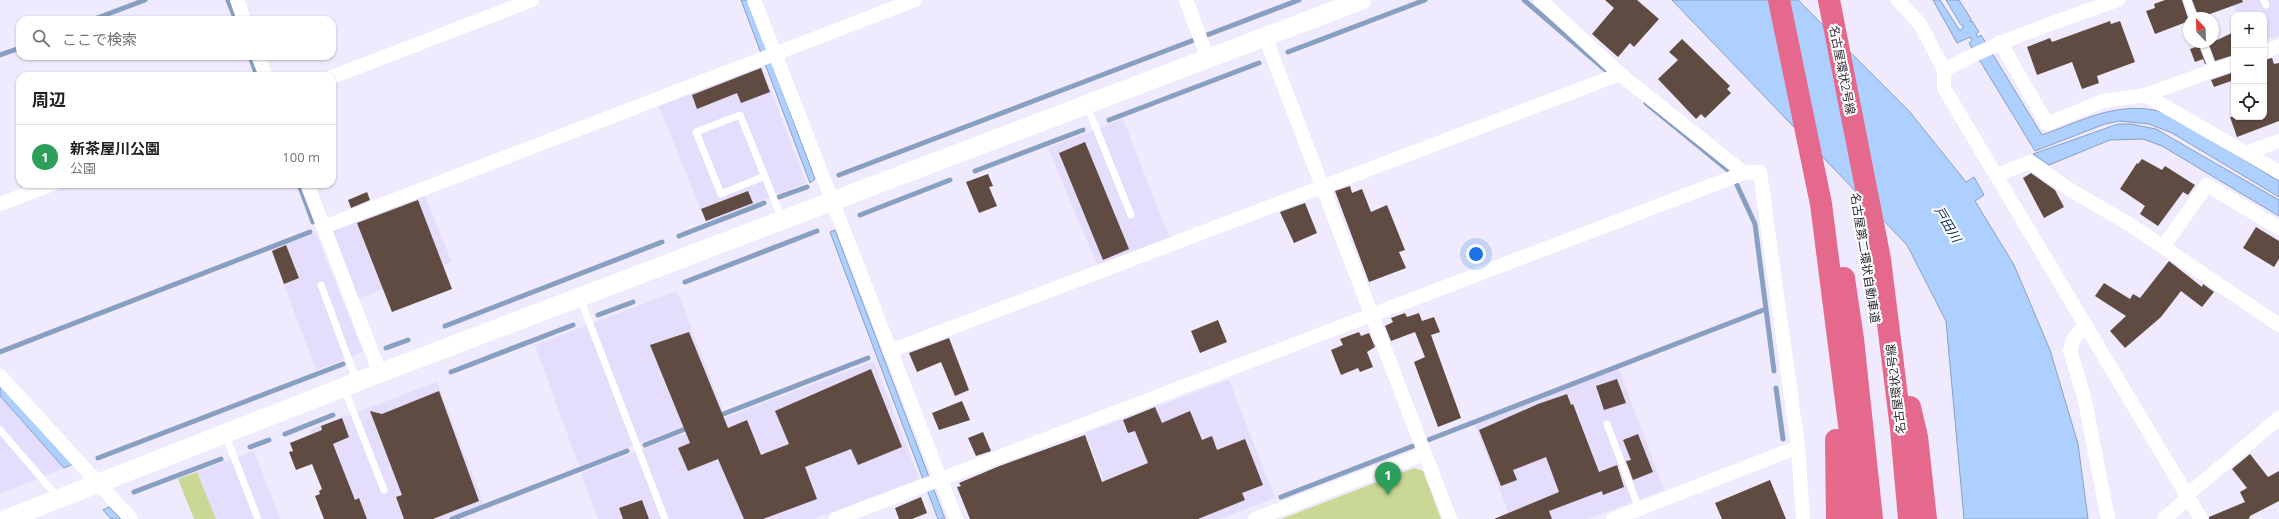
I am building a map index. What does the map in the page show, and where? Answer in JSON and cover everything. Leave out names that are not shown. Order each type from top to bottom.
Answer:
[{"type":"highway","points":[[1779,0],[1814,167],[1824,226],[1850,432],[1854,519]]},
{"type":"highway","name":"名古屋第二環状自動車道","points":[[1794,0],[1834,210],[1853,339],[1872,519]]},
{"type":"highway","name":"名古屋第二環状自動車道","points":[[1818,0],[1859,217],[1876,328],[1899,519]]},
{"type":"highway","name":"名古屋環状2号線","points":[[1828,0],[1880,259],[1901,429],[1909,519]]},
{"type":"highway","points":[[1885,296],[1917,437],[1926,519]]},
{"type":"highway","points":[[1834,311],[1837,519]]},
{"type":"street","points":[[237,0],[243,16]]},
{"type":"street","points":[[336,75],[532,0]]},
{"type":"street","points":[[754,0],[769,56],[833,202],[890,351],[933,482],[956,519]]},
{"type":"street","points":[[324,227],[915,0]]},
{"type":"street","points":[[1186,0],[1208,59]]},
{"type":"street","points":[[1540,0],[1620,74],[1744,173]]},
{"type":"street","points":[[1898,0],[1920,24],[1944,70],[1944,88],[1997,175],[2084,326],[2201,519]]},
{"type":"street","points":[[1944,70],[2000,42],[2118,0]]},
{"type":"street","points":[[7,519],[380,373],[833,202],[1353,2]]},
{"type":"street","points":[[1265,37],[1450,519]]},
{"type":"street","points":[[2000,42],[2047,124],[2102,101],[2145,95],[2231,64]]},
{"type":"street","points":[[2267,51],[2279,46]]},
{"type":"street","points":[[260,60],[264,72]]},
{"type":"street","points":[[890,351],[1620,74]]},
{"type":"street","points":[[2145,95],[2279,172]]},
{"type":"street","points":[[2246,154],[2279,141]]},
{"type":"street","points":[[1997,175],[2030,162],[2163,247],[2279,325]]},
{"type":"street","points":[[836,519],[1744,173],[1760,172],[1798,447],[1803,519]]},
{"type":"street","points":[[2163,247],[2207,185],[2279,228]]},
{"type":"street","points":[[0,204],[42,188]]},
{"type":"street","points":[[309,188],[380,373]]},
{"type":"street","points":[[2084,326],[2074,338],[2070,351],[2084,396],[2108,519]]},
{"type":"street","points":[[0,376],[131,519]]},
{"type":"street","points":[[2164,519],[2187,496],[2279,418]]},
{"type":"street","points":[[1613,519],[1798,447]]},
{"type":"street","points":[[1255,519],[1424,454]]},
{"type":"lane","points":[[2187,0],[2192,12]]},
{"type":"lane","points":[[2205,48],[2213,70]]},
{"type":"lane","points":[[1086,105],[1131,215]]},
{"type":"lane","points":[[765,176],[720,194],[696,132],[740,115],[765,176],[783,221]]},
{"type":"lane","points":[[321,285],[350,385],[384,490]]},
{"type":"lane","points":[[580,298],[665,519]]},
{"type":"lane","points":[[1606,424],[1639,509]]},
{"type":"lane","points":[[0,430],[60,498]]},
{"type":"lane","points":[[225,434],[258,519]]},
{"type":"shaded area","points":[[2232,0],[2279,0],[2279,35],[2267,40],[2267,12],[2236,12]]},
{"type":"shaded area","points":[[761,64],[806,183],[706,222],[658,104]]},
{"type":"shaded area","points":[[1123,119],[1170,239],[1098,267],[1048,148]]},
{"type":"shaded area","points":[[424,194],[452,262],[358,299],[332,229]]},
{"type":"shaded area","points":[[316,233],[363,352],[316,370],[271,250]]},
{"type":"shaded area","points":[[677,291],[723,411],[579,466],[535,345]]},
{"type":"shaded area","points":[[874,361],[919,479],[814,519],[598,519],[581,473]]},
{"type":"shaded area","points":[[1619,369],[1664,490],[1588,519],[1511,519],[1475,425]]},
{"type":"shaded area","points":[[1229,380],[1275,498],[1219,519],[1119,519],[1085,433]]},
{"type":"shaded area","points":[[437,382],[484,504],[445,519],[344,519],[309,430]]},
{"type":"shaded area","points":[[0,398],[64,468],[0,494]]},
{"type":"shaded area","points":[[254,451],[280,519],[216,519],[197,472]]},
{"type":"green space","points":[[1414,468],[1423,471],[1441,519],[1281,519]]},
{"type":"green space","points":[[197,472],[216,519],[194,519],[178,479]]},
{"type":"water","points":[[741,0],[748,0],[815,179],[810,183]]},
{"type":"water","name":"戸田川","points":[[1672,0],[1798,0],[1909,111],[1966,182],[1974,177],[1984,195],[1975,201],[2014,265],[2050,350],[2078,444],[2088,519],[1964,519],[1946,321],[1907,245]]},
{"type":"water","points":[[1933,0],[1940,0],[1960,31],[1964,26],[1961,25],[1946,0],[1959,0],[1971,19],[1970,22],[1972,21],[1979,32],[1976,34],[1978,37],[1981,35],[2042,135],[2102,113],[2118,110],[2133,108],[2149,109],[2166,113],[2279,181],[2279,197],[2172,133],[2149,124],[2119,121],[2105,124],[2035,151],[1969,43],[1972,40],[1970,37],[1957,43]]},
{"type":"water","points":[[2118,124],[2131,124],[2156,129],[2279,200],[2279,216],[2162,146],[2143,139],[2110,140],[2049,165],[2033,154]]},
{"type":"water","points":[[835,230],[945,519],[938,519],[830,232]]},
{"type":"water","points":[[0,383],[73,464],[64,468],[0,396]]},
{"type":"water","points":[[109,507],[121,519],[111,519],[103,510]]},
{"type":"building","points":[[1605,0],[1637,0],[1659,19],[1634,47],[1630,43],[1618,57],[1592,34],[1614,8]]},
{"type":"building","points":[[2165,0],[2182,0],[2186,12],[2183,12],[2183,23],[2155,34],[2146,11],[2155,8],[2154,4]]},
{"type":"building","points":[[2192,0],[2242,0],[2243,2],[2216,12],[2197,12]]},
{"type":"building","points":[[2110,21],[2111,24],[2120,21],[2135,62],[2097,76],[2099,83],[2082,89],[2072,62],[2037,75],[2027,47],[2050,38],[2052,42]]},
{"type":"building","points":[[2231,33],[2231,56],[2215,61],[2210,48],[2219,48],[2219,39]]},
{"type":"building","points":[[1682,39],[1730,86],[1727,89],[1731,93],[1705,118],[1701,114],[1696,119],[1658,79],[1678,60],[1669,52]]},
{"type":"building","points":[[2200,48],[2206,64],[2203,59],[2195,62],[2190,49]]},
{"type":"building","points":[[2272,58],[2274,64],[2279,63],[2279,121],[2237,137],[2231,120],[2267,120],[2267,59]]},
{"type":"building","points":[[761,68],[770,92],[741,103],[737,93],[697,109],[692,95]]},
{"type":"building","points":[[2231,73],[2231,81],[2214,87],[2211,80]]},
{"type":"building","points":[[1085,142],[1129,249],[1103,260],[1059,153]]},
{"type":"building","points":[[2142,159],[2162,170],[2165,166],[2195,185],[2188,195],[2183,192],[2158,226],[2140,214],[2145,206],[2120,189],[2137,163],[2138,164]]},
{"type":"building","points":[[2031,173],[2055,190],[2064,207],[2044,218],[2023,178]]},
{"type":"building","points":[[988,174],[993,186],[989,187],[997,206],[979,213],[966,182]]},
{"type":"building","points":[[1350,186],[1352,193],[1362,189],[1371,212],[1387,205],[1405,250],[1399,252],[1406,268],[1369,282],[1335,191]]},
{"type":"building","points":[[748,191],[753,203],[706,221],[701,209]]},
{"type":"building","points":[[367,192],[370,200],[351,208],[348,200]]},
{"type":"building","points":[[418,200],[452,289],[392,312],[357,223]]},
{"type":"building","points":[[1305,203],[1317,233],[1294,243],[1280,212]]},
{"type":"building","points":[[2256,227],[2279,241],[2279,259],[2274,267],[2243,248]]},
{"type":"building","points":[[286,245],[299,278],[284,284],[272,251]]},
{"type":"building","points":[[2169,261],[2202,287],[2203,284],[2214,292],[2202,307],[2181,291],[2161,317],[2125,348],[2110,331],[2126,316],[2095,296],[2104,283],[2130,299],[2133,294],[2140,298]]},
{"type":"building","points":[[1405,313],[1407,317],[1419,313],[1422,321],[1434,317],[1440,332],[1431,335],[1461,418],[1438,427],[1414,362],[1425,357],[1415,332],[1391,341],[1385,326],[1393,322],[1391,318]]},
{"type":"building","points":[[1218,320],[1227,342],[1200,353],[1191,331]]},
{"type":"building","points":[[689,332],[728,428],[747,420],[761,455],[789,444],[775,411],[871,369],[902,447],[858,465],[851,449],[805,467],[817,499],[763,519],[744,519],[718,459],[688,471],[678,448],[690,443],[650,345]]},
{"type":"building","points":[[1359,332],[1361,336],[1369,333],[1375,347],[1367,352],[1373,367],[1360,372],[1358,368],[1341,375],[1331,350],[1343,345],[1340,339]]},
{"type":"building","points":[[949,338],[969,390],[955,396],[941,362],[917,372],[909,353]]},
{"type":"building","points":[[1617,379],[1626,403],[1604,410],[1596,386]]},
{"type":"building","points":[[439,391],[479,501],[433,519],[404,519],[396,497],[402,495],[370,411],[382,414]]},
{"type":"building","points":[[1567,394],[1571,405],[1573,404],[1599,472],[1617,465],[1624,487],[1603,495],[1602,491],[1549,511],[1552,519],[1494,519],[1559,492],[1546,457],[1513,470],[1517,480],[1501,486],[1479,430],[1538,404]]},
{"type":"building","points":[[962,401],[970,420],[939,430],[932,413]]},
{"type":"building","points":[[1155,407],[1162,423],[1190,411],[1202,440],[1212,436],[1217,450],[1245,439],[1263,485],[1242,493],[1245,500],[1198,519],[970,519],[957,487],[961,486],[959,483],[997,467],[1085,435],[1102,482],[1148,463],[1135,431],[1128,433],[1123,420]]},
{"type":"building","points":[[342,418],[349,437],[333,444],[355,500],[359,498],[367,519],[324,519],[315,496],[320,494],[319,491],[322,489],[312,464],[296,470],[289,452],[293,451],[290,443],[322,430],[321,426]]},
{"type":"building","points":[[983,432],[991,451],[976,456],[968,438]]},
{"type":"building","points":[[1638,434],[1653,472],[1633,480],[1626,461],[1631,460],[1623,440]]},
{"type":"building","points":[[2250,454],[2268,477],[2279,471],[2279,501],[2250,516],[2249,519],[2209,519],[2209,517],[2245,502],[2240,492],[2247,488],[2232,469]]},
{"type":"building","points":[[1770,480],[1786,519],[1722,519],[1715,503]]},
{"type":"building","points":[[921,497],[927,513],[912,519],[899,519],[895,508]]},
{"type":"building","points":[[642,500],[649,519],[623,519],[619,508]]},
{"type":"waterway","points":[[103,16],[145,0]]},
{"type":"waterway","points":[[228,0],[234,16]]},
{"type":"waterway","points":[[1207,35],[1299,0]]},
{"type":"waterway","points":[[1288,52],[1425,0]]},
{"type":"waterway","points":[[1524,0],[1608,72]]},
{"type":"waterway","points":[[839,175],[1194,40]]},
{"type":"waterway","points":[[0,55],[16,49]]},
{"type":"waterway","points":[[251,60],[256,72]]},
{"type":"waterway","points":[[1109,120],[1259,63]]},
{"type":"waterway","points":[[1646,103],[1728,170]]},
{"type":"waterway","points":[[975,171],[1083,130]]},
{"type":"waterway","points":[[860,215],[950,180]]},
{"type":"waterway","points":[[1737,185],[1755,224],[1774,371]]},
{"type":"waterway","points":[[779,197],[807,187]]},
{"type":"waterway","points":[[300,188],[313,222]]},
{"type":"waterway","points":[[679,236],[764,203]]},
{"type":"waterway","points":[[685,282],[817,231]]},
{"type":"waterway","points":[[0,352],[310,232]]},
{"type":"waterway","points":[[445,326],[662,242]]},
{"type":"waterway","points":[[598,315],[633,302]]},
{"type":"waterway","points":[[1428,440],[1766,309]]},
{"type":"waterway","points":[[451,372],[573,325]]},
{"type":"waterway","points":[[386,348],[408,340]]},
{"type":"waterway","points":[[718,416],[868,358]]},
{"type":"waterway","points":[[98,458],[343,364]]},
{"type":"waterway","points":[[1776,388],[1783,439]]},
{"type":"waterway","points":[[285,434],[333,415]]},
{"type":"waterway","points":[[645,445],[690,427]]},
{"type":"waterway","points":[[250,447],[269,440]]},
{"type":"waterway","points":[[1281,497],[1413,446]]},
{"type":"waterway","points":[[452,519],[627,451]]},
{"type":"waterway","points":[[134,492],[221,459]]},
{"type":"place","name":"新茶屋川公園","points":[[1388,495]]}]
